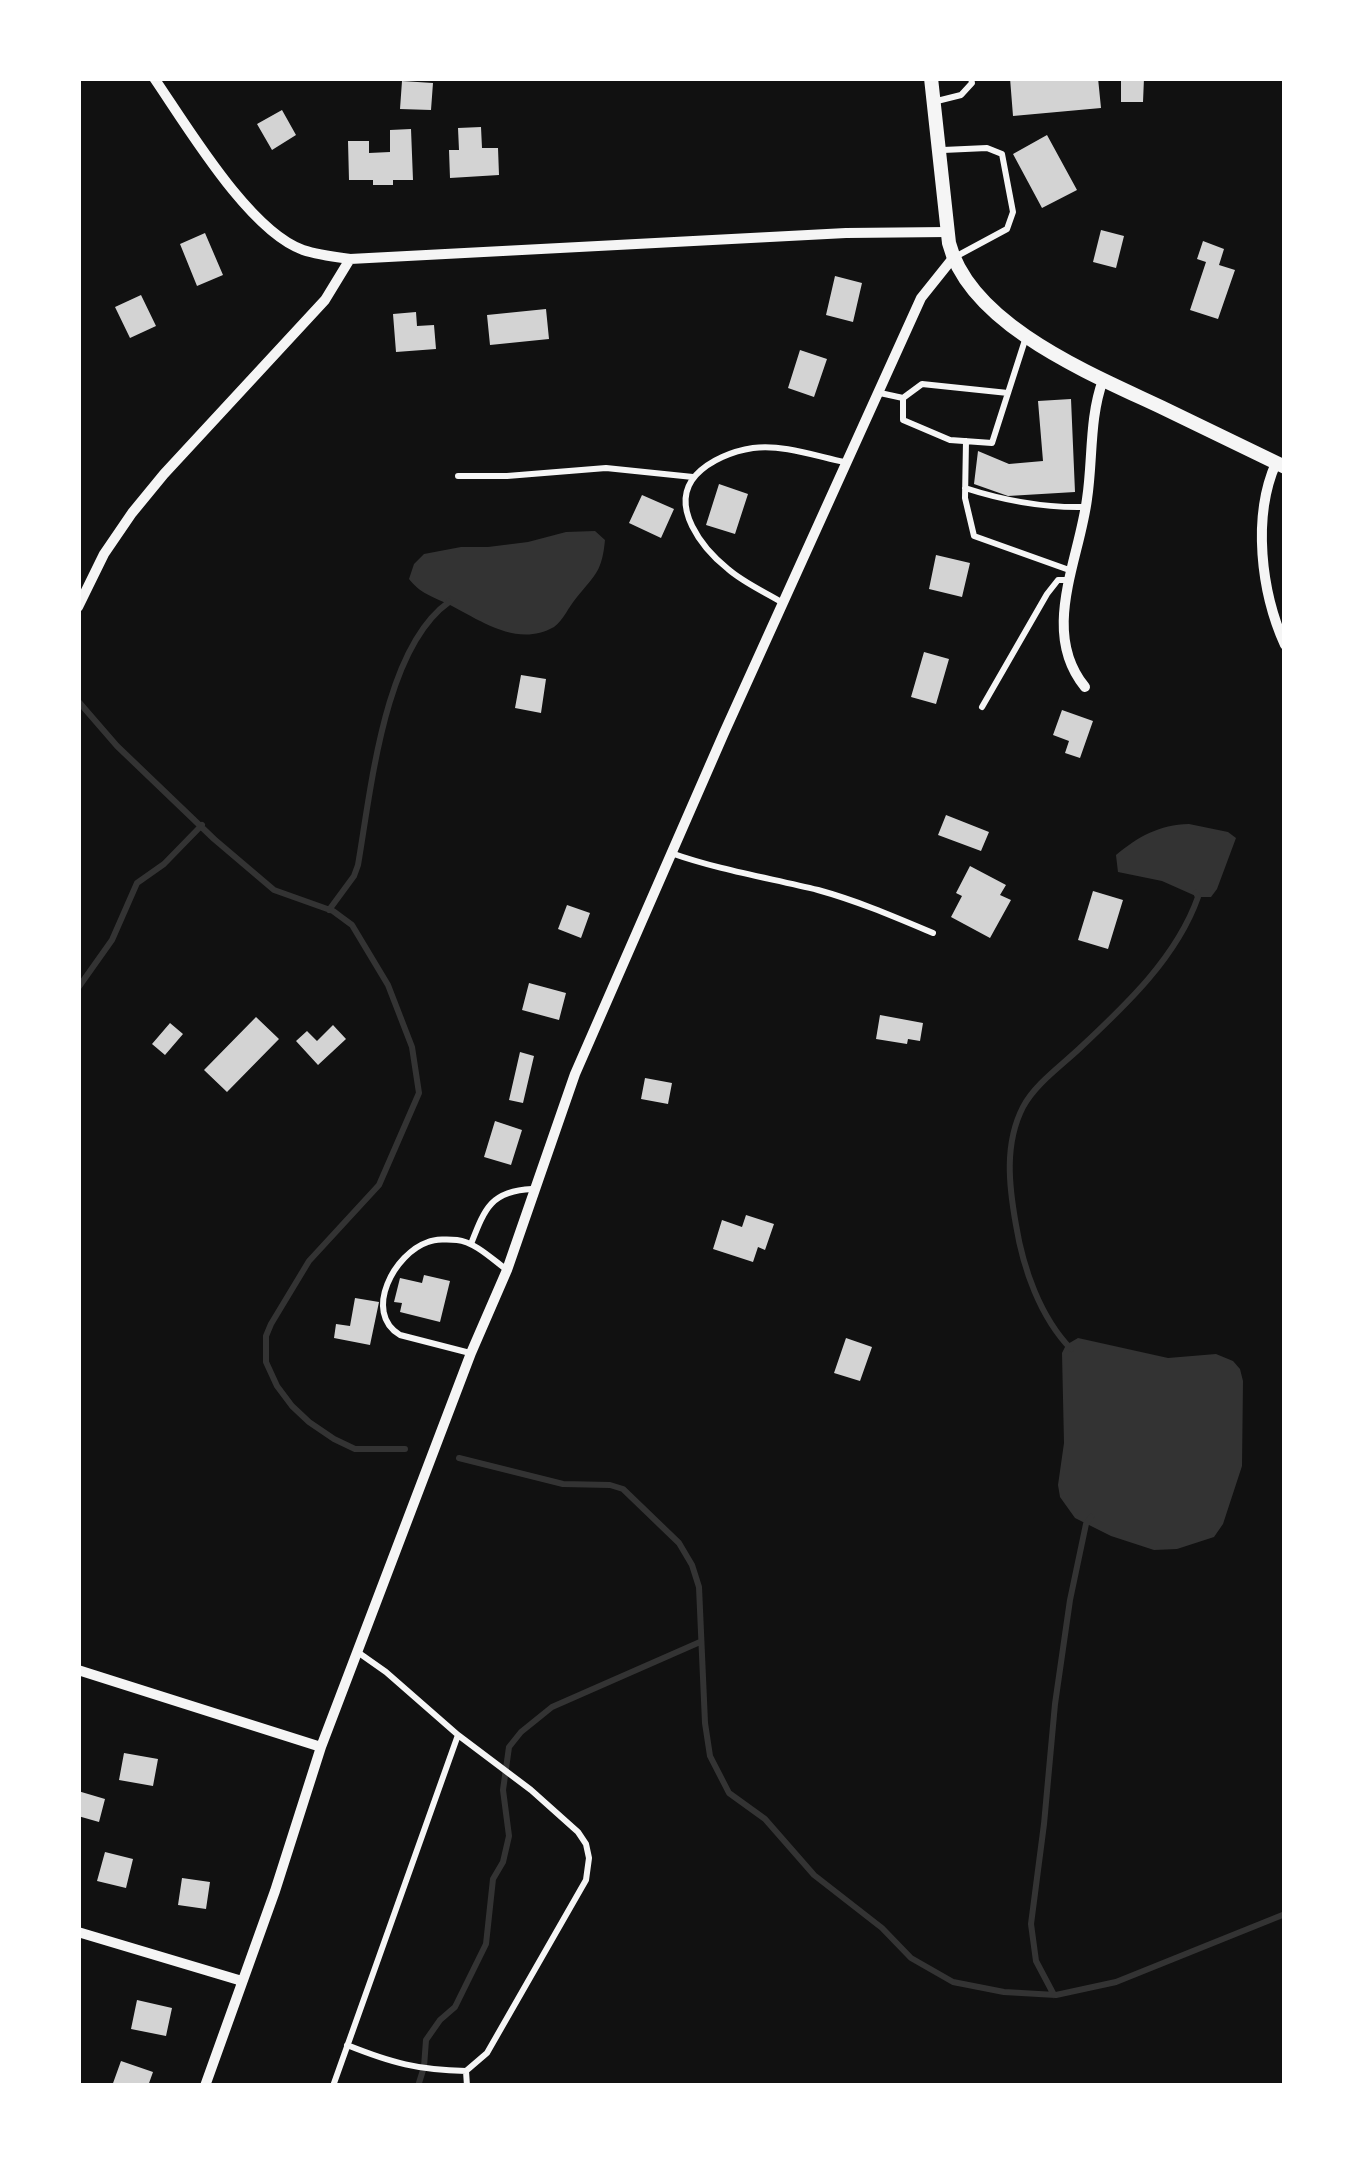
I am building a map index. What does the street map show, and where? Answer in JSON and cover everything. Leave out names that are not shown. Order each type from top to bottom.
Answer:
[{"type":"street","points":[[154,78],[236,193],[267,228],[301,249],[350,259],[846,233],[948,232]]},
{"type":"street","points":[[931,78],[953,258],[989,306],[1026,337],[1103,380],[1281,465],[1267,483],[1263,505],[1264,566],[1268,598],[1285,646]]},
{"type":"street","points":[[206,2086],[321,1747],[507,1270],[575,1074],[921,298],[953,258]]},
{"type":"street","points":[[78,607],[104,554],[133,513],[325,300],[350,259]]},
{"type":"street","points":[[1085,687],[1064,642],[1064,606],[1086,507],[1096,398],[1103,380]]},
{"type":"street","points":[[78,1670],[321,1747]]},
{"type":"street","points":[[78,1932],[242,1981]]},
{"type":"lane","points":[[933,101],[961,95],[971,78]]},
{"type":"lane","points":[[939,151],[987,148],[1002,154],[1012,212],[1007,230],[953,258]]},
{"type":"lane","points":[[902,398],[903,420],[950,440],[992,443],[1026,337]]},
{"type":"lane","points":[[880,393],[902,398],[922,384],[1009,393]]},
{"type":"lane","points":[[966,441],[964,498],[974,536],[1071,575]]},
{"type":"lane","points":[[783,603],[728,569],[699,536],[690,523],[685,499],[694,477],[709,464],[758,447],[848,463]]},
{"type":"lane","points":[[458,476],[606,468],[694,477]]},
{"type":"lane","points":[[965,488],[1008,502],[1086,507]]},
{"type":"lane","points":[[982,707],[1047,594],[1058,580],[1071,575]]},
{"type":"lane","points":[[671,853],[820,891],[933,934]]},
{"type":"lane","points":[[471,1244],[481,1217],[500,1195],[507,1190],[536,1189]]},
{"type":"lane","points":[[471,1353],[392,1330],[384,1310],[389,1276],[412,1251],[429,1241],[471,1244],[507,1270]]},
{"type":"lane","points":[[347,2044],[423,2070],[466,2071],[487,2053],[586,1880],[589,1858],[578,1832],[531,1790],[358,1653]]},
{"type":"lane","points":[[333,2086],[458,1735]]},
{"type":"lane","points":[[466,2071],[466,2086]]},
{"type":"shaded area","points":[[595,531],[605,540],[597,572],[557,624],[540,633],[499,629],[426,594],[409,579],[424,554]]},
{"type":"shaded area","points":[[1189,824],[1236,838],[1211,897],[1118,872],[1116,855],[1133,842],[1159,829]]},
{"type":"shaded area","points":[[1078,1338],[1168,1358],[1216,1354],[1240,1369],[1242,1466],[1223,1524],[1214,1537],[1177,1549],[1154,1550],[1075,1518],[1060,1497],[1062,1353]]},
{"type":"building","points":[[1010,78],[1098,78],[1101,108],[1013,116]]},
{"type":"building","points":[[1121,78],[1144,78],[1143,102],[1121,102]]},
{"type":"building","points":[[402,81],[433,83],[431,110],[400,109]]},
{"type":"building","points":[[282,110],[296,135],[272,150],[257,124]]},
{"type":"building","points":[[481,127],[482,148],[498,148],[499,175],[450,178],[449,150],[459,150],[458,128]]},
{"type":"building","points":[[411,129],[413,180],[373,185],[373,180],[349,180],[348,141],[369,141],[369,153],[390,152],[390,130]]},
{"type":"building","points":[[1047,135],[1077,190],[1042,208],[1013,154]]},
{"type":"building","points":[[1101,230],[1124,236],[1116,268],[1093,262]]},
{"type":"building","points":[[205,233],[223,275],[197,286],[180,244]]},
{"type":"building","points":[[1203,241],[1224,249],[1219,265],[1235,270],[1218,319],[1190,310],[1206,262],[1197,259]]},
{"type":"building","points":[[835,276],[862,283],[853,322],[826,315]]},
{"type":"building","points":[[141,295],[156,326],[130,338],[115,307]]},
{"type":"building","points":[[546,309],[549,339],[490,345],[487,315]]},
{"type":"building","points":[[416,312],[417,326],[434,325],[436,349],[396,352],[393,314]]},
{"type":"building","points":[[800,350],[827,359],[814,397],[788,388]]},
{"type":"building","points":[[1071,399],[1075,492],[1008,496],[974,484],[978,451],[1009,464],[1043,461],[1038,401]]},
{"type":"building","points":[[719,484],[748,494],[735,534],[706,525]]},
{"type":"building","points":[[642,495],[674,509],[661,538],[629,523]]},
{"type":"building","points":[[936,555],[970,563],[962,597],[929,589]]},
{"type":"building","points":[[924,652],[949,659],[936,704],[911,697]]},
{"type":"building","points":[[521,675],[546,679],[541,713],[515,708]]},
{"type":"building","points":[[1062,710],[1093,721],[1080,758],[1065,753],[1069,741],[1053,735]]},
{"type":"building","points":[[946,815],[989,832],[981,851],[938,835]]},
{"type":"building","points":[[970,866],[1006,885],[1000,895],[1011,900],[990,938],[951,917],[962,896],[956,893]]},
{"type":"building","points":[[1093,891],[1123,900],[1108,949],[1078,940]]},
{"type":"building","points":[[567,905],[590,913],[581,938],[558,929]]},
{"type":"building","points":[[529,983],[566,993],[559,1020],[522,1010]]},
{"type":"building","points":[[880,1015],[923,1023],[920,1041],[876,1039]]},
{"type":"building","points":[[256,1017],[279,1039],[227,1092],[204,1070]]},
{"type":"building","points":[[170,1023],[183,1034],[165,1055],[152,1044]]},
{"type":"building","points":[[333,1025],[346,1039],[318,1065],[296,1041],[307,1031],[317,1041]]},
{"type":"building","points":[[520,1052],[534,1056],[523,1103],[509,1100]]},
{"type":"building","points":[[645,1078],[672,1083],[668,1104],[641,1099]]},
{"type":"building","points":[[495,1121],[522,1130],[511,1165],[484,1157]]},
{"type":"building","points":[[746,1215],[774,1224],[765,1250],[758,1247],[753,1262],[713,1249],[722,1220],[742,1227]]},
{"type":"building","points":[[424,1275],[450,1281],[440,1322],[400,1312],[402,1303],[394,1302],[400,1278],[422,1283]]},
{"type":"building","points":[[355,1298],[379,1302],[370,1345],[334,1338],[336,1324],[350,1326]]},
{"type":"building","points":[[846,1338],[872,1347],[860,1381],[834,1373]]},
{"type":"building","points":[[124,1753],[158,1759],[153,1786],[119,1780]]},
{"type":"building","points":[[78,1791],[105,1799],[99,1822],[78,1816]]},
{"type":"building","points":[[105,1852],[133,1859],[126,1888],[97,1881]]},
{"type":"building","points":[[182,1878],[210,1882],[206,1909],[178,1905]]},
{"type":"building","points":[[137,2000],[172,2008],[166,2036],[131,2029]]},
{"type":"building","points":[[121,2061],[153,2072],[148,2086],[112,2086]]},
{"type":"waterway","points":[[329,910],[358,865],[375,761],[395,686],[427,623],[449,602]]},
{"type":"waterway","points":[[78,701],[117,746],[274,890],[333,911],[352,925],[388,985],[412,1047],[419,1093],[379,1185],[309,1261],[271,1324],[266,1362],[292,1406],[334,1439],[355,1449],[405,1449]]},
{"type":"waterway","points":[[78,988],[112,940],[137,883],[164,864],[202,825]]},
{"type":"waterway","points":[[1071,1349],[1042,1307],[1023,1258],[1010,1180],[1017,1121],[1034,1091],[1115,1015],[1164,960],[1189,919],[1196,893]]},
{"type":"waterway","points":[[459,1458],[563,1484],[623,1489],[679,1543],[699,1587],[710,1756],[729,1793],[765,1819],[814,1875],[882,1928],[911,1958],[953,1982],[1056,1995],[1116,1982],[1285,1914]]},
{"type":"waterway","points":[[1054,1995],[1036,1961],[1031,1924],[1070,1600],[1091,1517]]},
{"type":"waterway","points":[[418,2086],[426,2040],[455,2007],[486,1944],[493,1879],[509,1836],[503,1790],[509,1747],[552,1707],[700,1642]]}]
